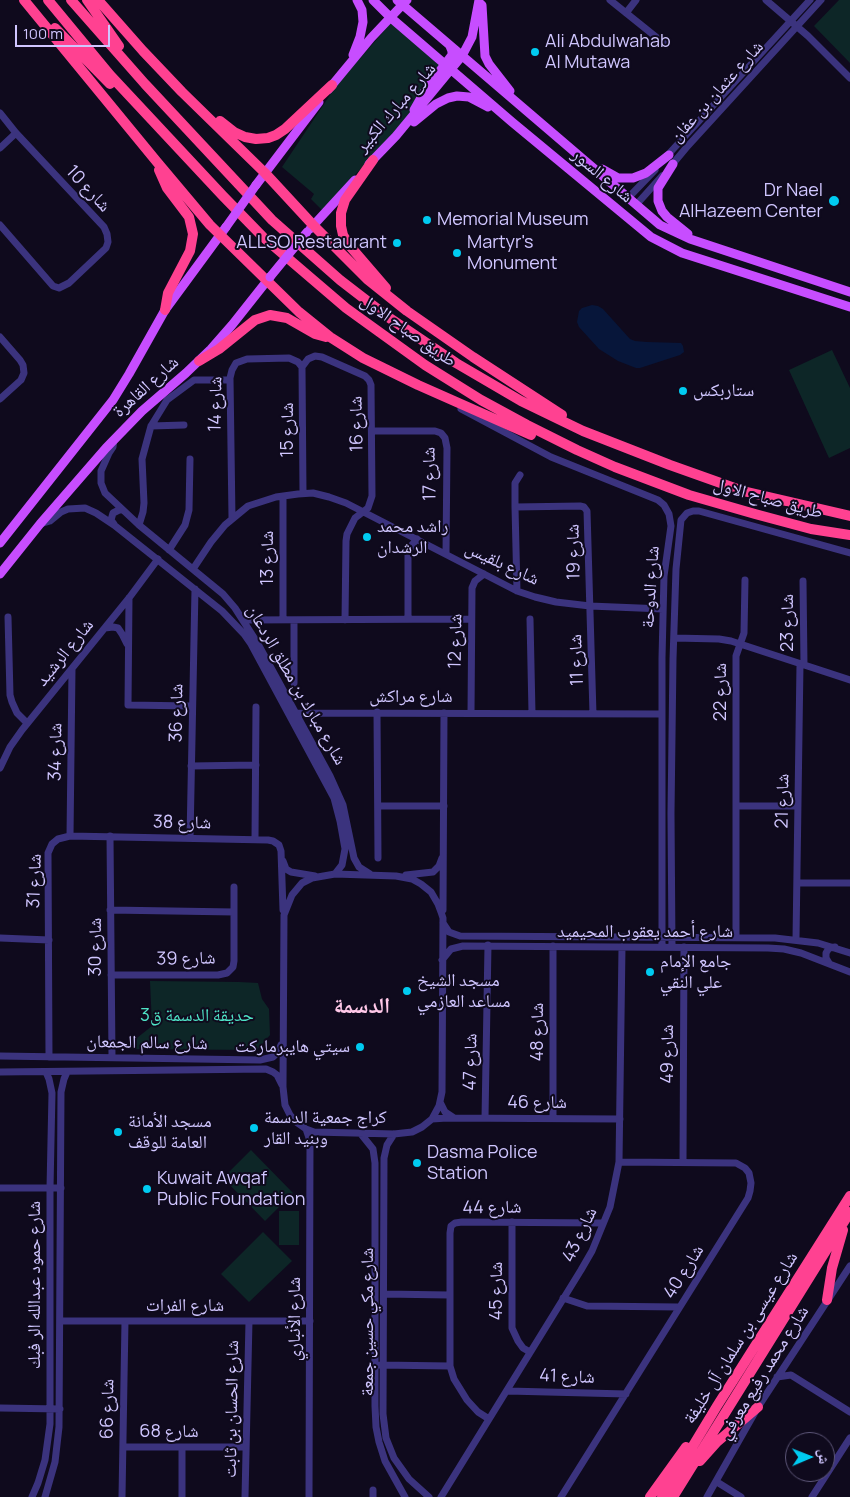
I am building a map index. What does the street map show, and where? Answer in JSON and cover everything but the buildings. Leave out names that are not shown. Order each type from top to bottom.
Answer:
[{"type":"highway","points":[[24,0],[157,162],[299,312],[330,337],[363,358],[418,385],[548,443],[577,450]]},
{"type":"highway","points":[[29,0],[92,66],[148,116]]},
{"type":"highway","name":"طريق صباح الاول","points":[[48,0],[104,68],[263,237],[346,308],[425,365],[481,400],[527,425],[615,467],[689,495],[811,528],[850,535]]},
{"type":"highway","name":"طريق صباح الاول","points":[[71,0],[145,84],[272,220],[340,280],[388,317],[456,363],[521,401],[583,430],[670,466],[743,491],[850,516]]},
{"type":"highway","points":[[87,0],[145,84]]},
{"type":"highway","points":[[98,0],[182,92],[265,173],[310,229],[407,311],[583,430]]},
{"type":"highway","points":[[182,92],[234,132],[246,137],[260,139],[273,136],[281,131],[332,85]]},
{"type":"highway","points":[[373,160],[345,200],[341,226],[345,239],[352,249],[407,311]]},
{"type":"highway","points":[[157,162],[167,188],[189,217],[193,234],[190,252],[168,293],[165,310]]},
{"type":"highway","points":[[199,361],[219,349],[255,320],[270,315],[287,318],[315,334],[322,337],[330,337]]},
{"type":"highway","points":[[811,528],[850,541]]},
{"type":"highway","name":"شارع عيسى بن سلمان آل خليفة","points":[[662,1497],[717,1406],[850,1196]]},
{"type":"highway","points":[[827,1300],[832,1268],[848,1215]]},
{"type":"highway","name":"شارع عيسى بن سلمان آل خليفة","points":[[673,1497],[848,1215]]},
{"type":"highway","points":[[650,1497],[717,1406]]},
{"type":"highway","points":[[685,1476],[717,1442],[758,1406]]},
{"type":"main road","points":[[351,61],[363,22],[362,10],[357,0]]},
{"type":"main road","name":"شارع السور","points":[[373,0],[447,67],[577,177],[658,241],[682,253],[850,307]]},
{"type":"main road","points":[[481,0],[485,56],[491,67],[521,106]]},
{"type":"main road","name":"شارع مبارك الكبير","points":[[310,229],[407,124],[447,67],[462,56],[472,38],[481,0]]},
{"type":"main road","points":[[265,173],[351,61],[402,2]]},
{"type":"main road","name":"شارع السور","points":[[402,2],[462,56],[660,225],[703,243],[850,292]]},
{"type":"main road","points":[[447,67],[452,53],[449,44]]},
{"type":"main road","points":[[396,136],[440,101],[457,96],[476,100],[512,122]]},
{"type":"main road","points":[[572,149],[611,175],[627,179],[637,178],[646,173],[669,155]]},
{"type":"main road","points":[[673,164],[658,188],[660,208],[676,226],[703,243]]},
{"type":"main road","name":"شارع القاهرة","points":[[0,544],[113,400],[165,310],[265,173]]},
{"type":"main road","points":[[577,177],[597,187],[623,207],[630,210],[636,205]]},
{"type":"main road","points":[[628,198],[623,207],[625,214],[630,220]]},
{"type":"main road","name":"شارع القاهرة","points":[[0,574],[40,524],[114,439],[142,411],[199,361],[227,331],[310,229]]},
{"type":"street","points":[[610,0],[666,45]]},
{"type":"street","points":[[626,13],[636,0]]},
{"type":"street","points":[[766,0],[850,78]]},
{"type":"street","name":"شارع عثمان بن عفان","points":[[636,205],[794,24],[810,0]]},
{"type":"street","name":"شارع عثمان بن عفان","points":[[628,198],[794,24],[822,0]]},
{"type":"street","name":"شارع 10","points":[[0,113],[16,134],[104,227],[108,242],[106,248],[69,283],[59,288],[53,286],[0,225]]},
{"type":"street","points":[[0,148],[16,134]]},
{"type":"street","points":[[0,337],[20,360],[24,373],[21,380],[0,398]]},
{"type":"street","name":"شارع 16","points":[[302,367],[308,358],[320,356],[366,377],[371,385],[372,496],[370,505],[364,512]]},
{"type":"street","name":"شارع 14","points":[[232,518],[230,375],[233,367],[243,359],[289,358],[298,362],[302,367]]},
{"type":"street","name":"شارع 15","points":[[302,367],[303,493]]},
{"type":"street","points":[[139,525],[144,503],[142,459],[151,426],[167,400],[194,380],[230,380]]},
{"type":"street","name":"شارع الدوحة","points":[[418,385],[545,454],[661,502],[668,511],[671,523],[663,608],[662,658],[662,947]]},
{"type":"street","points":[[151,426],[184,425]]},
{"type":"street","name":"شارع 17","points":[[372,431],[441,433],[446,444],[446,554]]},
{"type":"street","name":"شارع مبارك بن مطلق الردعان","points":[[114,439],[113,447],[101,471],[101,482],[105,493],[139,525],[223,594],[258,644],[330,789],[337,810],[345,849],[342,865],[335,874]]},
{"type":"street","points":[[169,550],[185,526],[189,510],[190,459]]},
{"type":"street","points":[[517,591],[515,507],[516,481],[520,475]]},
{"type":"street","name":"شارع بلقيس","points":[[193,568],[211,542],[232,518],[243,509],[253,504],[283,496],[303,493],[318,494],[329,496],[364,512],[517,591],[546,600],[590,606],[663,608]]},
{"type":"street","name":"شارع 13","points":[[283,496],[283,620]]},
{"type":"street","name":"شارع 19","points":[[515,507],[580,506],[587,511],[589,516],[590,606]]},
{"type":"street","name":"شارع مبارك بن مطلق الردعان","points":[[40,524],[50,521],[64,510],[77,508],[90,510],[114,525],[222,611],[248,639],[338,793],[344,810],[355,862],[360,868],[373,875]]},
{"type":"street","points":[[114,525],[111,516],[115,511],[122,510]]},
{"type":"street","name":"شارع الدوحة","points":[[672,947],[673,659],[676,569],[681,520],[685,514],[693,511],[850,553]]},
{"type":"street","points":[[345,620],[346,537],[353,520],[364,512]]},
{"type":"street","points":[[408,620],[408,555],[411,546],[417,539]]},
{"type":"street","name":"شارع الرشيد","points":[[0,768],[10,747],[27,723],[129,598],[158,559]]},
{"type":"street","points":[[666,565],[674,564],[676,569]]},
{"type":"street","name":"شارع 12","points":[[471,713],[472,586],[484,574]]},
{"type":"street","name":"شارع 22","points":[[736,937],[736,656],[745,627],[745,580]]},
{"type":"street","name":"شارع 23","points":[[802,665],[803,581]]},
{"type":"street","name":"شارع 36","points":[[190,838],[195,589]]},
{"type":"street","points":[[129,598],[128,705],[192,706]]},
{"type":"street","points":[[222,611],[229,607],[230,602]]},
{"type":"street","name":"شارع 11","points":[[590,606],[594,714]]},
{"type":"street","points":[[8,617],[10,695],[17,713],[27,723]]},
{"type":"street","points":[[243,620],[471,619]]},
{"type":"street","points":[[530,619],[532,713]]},
{"type":"street","points":[[294,620],[294,683]]},
{"type":"street","points":[[105,628],[118,628],[128,646]]},
{"type":"street","points":[[674,638],[718,639],[740,644],[850,680]]},
{"type":"street","points":[[0,641],[9,641]]},
{"type":"street","points":[[662,658],[668,662],[673,659]]},
{"type":"street","name":"شارع 21","points":[[796,939],[802,665]]},
{"type":"street","name":"شارع 34","points":[[70,836],[72,668]]},
{"type":"street","points":[[255,839],[256,707]]},
{"type":"street","points":[[378,712],[378,858]]},
{"type":"street","name":"شارع مراكش","points":[[292,713],[662,714]]},
{"type":"street","points":[[282,858],[283,1087],[284,1100],[288,1112],[296,1122],[306,1129],[319,1133],[394,1134],[412,1132],[432,1119],[440,1102],[442,1092],[444,713]]},
{"type":"street","points":[[191,766],[256,765]]},
{"type":"street","points":[[378,806],[444,806]]},
{"type":"street","points":[[736,806],[798,806]]},
{"type":"street","name":"شارع 38","points":[[70,836],[268,840],[275,842],[281,849],[286,869],[290,872],[320,876]]},
{"type":"street","name":"شارع 31","points":[[49,1056],[49,851],[56,840],[61,837],[70,836]]},
{"type":"street","name":"شارع 30","points":[[110,836],[112,1057]]},
{"type":"street","points":[[396,876],[433,872],[439,866],[444,848]]},
{"type":"street","points":[[283,922],[286,906],[295,890],[305,881],[335,874],[396,876],[412,879],[428,889],[438,904],[443,920]]},
{"type":"street","points":[[797,883],[850,883]]},
{"type":"street","name":"شارع 39","points":[[111,975],[218,975],[227,973],[233,967],[234,961],[234,887]]},
{"type":"street","points":[[110,910],[234,912]]},
{"type":"street","name":"شارع أحمد يعقوب المحيميد","points":[[443,920],[449,932],[460,936],[796,939],[835,947],[850,953]]},
{"type":"street","points":[[0,938],[49,940]]},
{"type":"street","name":"شارع 47","points":[[485,1118],[488,946]]},
{"type":"street","name":"شارع 48","points":[[553,946],[553,1118]]},
{"type":"street","name":"شارع أحمد يعقوب المحيميد","points":[[442,960],[448,951],[455,947],[622,946],[777,948],[801,953],[850,972]]},
{"type":"street","name":"شارع 43","points":[[441,1497],[508,1391],[588,1257],[610,1208],[619,1162],[622,946]]},
{"type":"street","name":"شارع 49","points":[[683,1162],[684,947]]},
{"type":"street","points":[[830,963],[826,958],[826,953],[829,948],[835,947]]},
{"type":"street","name":"شارع سالم الجمعان","points":[[1,1055],[265,1060],[276,1055],[283,1040]]},
{"type":"street","points":[[141,1057],[146,1062],[145,1068],[141,1070]]},
{"type":"street","name":"شارع سالم الجمعان","points":[[0,1072],[266,1069],[277,1075],[283,1087]]},
{"type":"street","name":"شارع حمود عبدالله الر فبك","points":[[32,1497],[45,1460],[50,1409],[52,1093],[46,1072]]},
{"type":"street","name":"شارع حمود عبدالله الر فبك","points":[[44,1497],[55,1462],[60,1409],[61,1092],[67,1072]]},
{"type":"street","points":[[440,1102],[445,1112],[454,1118]]},
{"type":"street","name":"شارع 46","points":[[432,1119],[620,1118]]},
{"type":"street","name":"شارع الأنباري","points":[[306,1129],[310,1142],[309,1497]]},
{"type":"street","points":[[310,1142],[319,1133]]},
{"type":"street","name":"شارع مكي حسين جمعة","points":[[361,1134],[371,1146],[375,1158],[375,1412],[379,1442],[385,1461],[405,1497]]},
{"type":"street","name":"شارع مكي حسين جمعة","points":[[394,1134],[387,1145],[384,1158],[383,1414],[386,1438],[392,1454],[399,1466],[417,1487],[429,1497]]},
{"type":"street","name":"شارع 40","points":[[560,1497],[748,1198],[751,1182],[747,1170],[736,1163],[619,1162]]},
{"type":"street","points":[[0,1188],[61,1188]]},
{"type":"street","name":"شارع 44","points":[[489,1419],[478,1412],[468,1400],[454,1378],[450,1366],[450,1233],[453,1224],[462,1222],[603,1222]]},
{"type":"street","name":"شارع 45","points":[[512,1222],[512,1328],[523,1348],[530,1352]]},
{"type":"street","name":"شارع محمد رفيع معرفي","points":[[707,1497],[758,1406],[850,1266]]},
{"type":"street","points":[[384,1294],[450,1295]]},
{"type":"street","points":[[563,1298],[587,1306],[679,1307]]},
{"type":"street","name":"شارع الفرات","points":[[60,1321],[310,1321]]},
{"type":"street","name":"شارع 66","points":[[122,1497],[125,1321]]},
{"type":"street","name":"شارع الحسان بن ثابت","points":[[245,1497],[249,1321]]},
{"type":"street","points":[[787,1362],[792,1375],[850,1412]]},
{"type":"street","points":[[375,1365],[450,1366]]},
{"type":"street","points":[[777,1377],[792,1375]]},
{"type":"street","name":"شارع 41","points":[[508,1391],[626,1394]]},
{"type":"street","points":[[0,1408],[60,1409]]},
{"type":"street","points":[[812,1497],[850,1438]]},
{"type":"street","name":"شارع 68","points":[[123,1446],[245,1447]]},
{"type":"street","points":[[182,1447],[182,1497]]},
{"type":"street","points":[[717,1482],[741,1497]]},
{"type":"street","points":[[405,1497],[404,1492],[407,1486],[413,1485],[417,1487]]},
{"type":"green space","points":[[839,0],[850,0],[850,63],[814,26]]},
{"type":"green space","points":[[391,23],[449,72],[322,210],[311,199],[314,194],[282,167],[336,86]]},
{"type":"green space","points":[[832,350],[850,388],[850,448],[829,458],[789,370]]},
{"type":"green space","name":"حديقة الدسمة ق3","points":[[150,981],[258,983],[262,999],[269,1009],[270,1035],[257,1050],[123,1049],[152,1026]]},
{"type":"green space","points":[[251,1150],[293,1193],[265,1221],[223,1178]]},
{"type":"green space","points":[[279,1211],[299,1211],[299,1245],[279,1245]]},
{"type":"green space","points":[[263,1232],[292,1261],[249,1302],[221,1274]]},
{"type":"water","points":[[592,305],[603,309],[630,339],[647,342],[681,343],[684,352],[640,368],[618,361],[599,349],[579,327],[577,322],[579,311]]},
{"type":"place","name":"Ali Abdulwahab Al Mutawa","points":[[535,52]]},
{"type":"place","name":"Dr Nael AlHazeem Center","points":[[834,201]]},
{"type":"place","name":"Memorial Museum","points":[[427,220]]},
{"type":"place","name":"ALLSO Restaurant","points":[[397,243]]},
{"type":"place","name":"Martyr's Monument","points":[[457,253]]},
{"type":"place","name":"ستاربكس","points":[[683,391]]},
{"type":"place","name":"راشد محمد الرشدان","points":[[367,537]]},
{"type":"place","name":"جامع الإمام علي النقي","points":[[650,972]]},
{"type":"place","name":"مسجد الشيخ مساعد العازمي","points":[[407,991]]},
{"type":"place","name":"سيتي هايبرماركت","points":[[360,1047]]},
{"type":"place","name":"كراج جمعية الدسمة وبنيد القار","points":[[254,1128]]},
{"type":"place","name":"مسجد الأمانة العامة للوقف","points":[[118,1132]]},
{"type":"place","name":"Dasma Police Station","points":[[417,1163]]},
{"type":"place","name":"Kuwait Awqaf Public Foundation","points":[[147,1189]]},
{"type":"district","name":"الدسمة","points":[[362,1007]]}]
